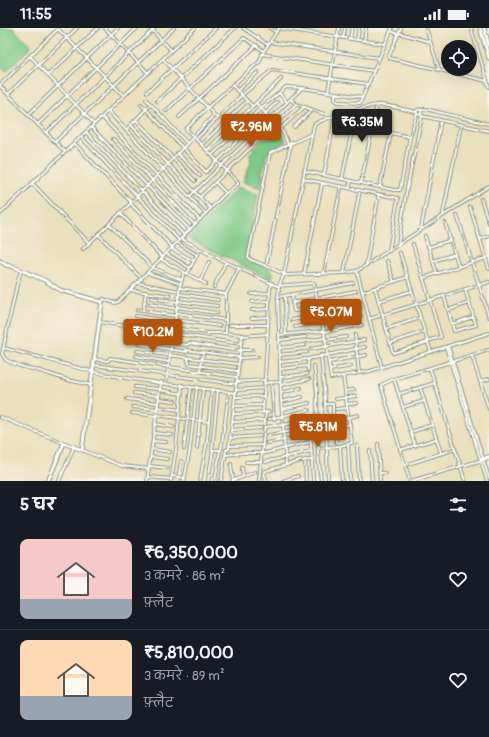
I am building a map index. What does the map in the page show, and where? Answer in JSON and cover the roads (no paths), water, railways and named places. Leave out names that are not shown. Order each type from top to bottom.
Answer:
[{"type":"street","points":[[64,152],[0,85],[59,28],[124,96]]},
{"type":"street","points":[[8,94],[77,28]]},
{"type":"street","points":[[48,75],[98,28]]},
{"type":"street","points":[[105,28],[148,73]]},
{"type":"street","points":[[28,115],[118,28]]},
{"type":"street","points":[[38,124],[137,28]]},
{"type":"street","points":[[150,28],[171,50]]},
{"type":"street","points":[[46,133],[155,28]]},
{"type":"street","points":[[55,142],[174,28]]},
{"type":"street","points":[[0,214],[195,28]]},
{"type":"street","points":[[147,92],[216,28]]},
{"type":"street","points":[[157,101],[235,28]]},
{"type":"street","points":[[243,28],[268,45]]},
{"type":"street","points":[[270,28],[276,32]]},
{"type":"street","points":[[0,261],[6,265],[44,280],[60,290],[102,302],[103,300],[117,303],[226,193],[238,183],[186,129],[232,85],[260,62],[263,52],[279,28],[385,44]]},
{"type":"street","points":[[328,92],[339,28]]},
{"type":"street","points":[[343,38],[345,28]]},
{"type":"street","points":[[350,39],[352,28]]},
{"type":"street","points":[[357,40],[359,28]]},
{"type":"street","points":[[364,41],[366,28]]},
{"type":"street","points":[[392,28],[395,33],[389,58],[487,81]]},
{"type":"street","points":[[335,93],[335,99],[338,102],[360,103],[385,44],[401,28]]},
{"type":"street","points":[[426,28],[439,70]]},
{"type":"street","points":[[471,28],[489,87]]},
{"type":"street","points":[[480,28],[489,58]]},
{"type":"street","points":[[484,28],[489,46]]},
{"type":"street","points":[[395,33],[430,42]]},
{"type":"street","points":[[166,111],[244,38],[257,45],[263,52],[374,71]]},
{"type":"street","points":[[270,42],[379,58]]},
{"type":"street","points":[[179,117],[257,45]]},
{"type":"street","points":[[30,56],[94,124]]},
{"type":"street","points":[[163,58],[218,119]]},
{"type":"street","points":[[196,139],[268,72],[272,70],[368,84]]},
{"type":"street","points":[[237,91],[258,72]]},
{"type":"street","points":[[207,150],[281,79]]},
{"type":"street","points":[[232,85],[252,106]]},
{"type":"street","points":[[212,155],[260,108],[287,87],[362,97]]},
{"type":"street","points":[[189,197],[302,88]]},
{"type":"street","points":[[279,93],[287,102]]},
{"type":"street","points":[[146,99],[187,142]]},
{"type":"street","points":[[291,99],[296,104],[324,114]]},
{"type":"street","points":[[202,144],[247,101]]},
{"type":"street","points":[[141,104],[206,172],[277,102]]},
{"type":"street","points":[[256,103],[276,124],[290,143],[266,266]]},
{"type":"street","points":[[126,130],[151,104]]},
{"type":"street","points":[[200,197],[296,104]]},
{"type":"street","points":[[361,183],[377,105]]},
{"type":"street","points":[[286,465],[280,384],[278,297],[315,124],[335,116],[377,105],[417,112],[421,115],[489,131]]},
{"type":"street","points":[[280,129],[304,107]]},
{"type":"street","points":[[304,171],[380,186],[397,191],[401,189],[410,137],[419,109],[425,109],[489,124]]},
{"type":"street","points":[[294,127],[312,110]]},
{"type":"street","points":[[342,179],[356,110]]},
{"type":"street","points":[[398,245],[421,110]]},
{"type":"street","points":[[108,111],[206,214]]},
{"type":"street","points":[[82,249],[142,191],[193,135],[214,115]]},
{"type":"street","points":[[324,175],[335,116]]},
{"type":"street","points":[[102,117],[200,220]]},
{"type":"street","points":[[136,120],[195,181]]},
{"type":"street","points":[[421,230],[441,120]]},
{"type":"street","points":[[443,214],[460,124]]},
{"type":"street","points":[[131,125],[211,209]]},
{"type":"street","points":[[91,127],[190,230]]},
{"type":"street","points":[[372,129],[410,137]]},
{"type":"street","points":[[86,132],[185,236]]},
{"type":"street","points":[[380,186],[391,133]]},
{"type":"street","points":[[312,134],[271,151],[269,154],[248,257],[249,259],[287,275],[344,273],[357,271],[443,214],[489,186]]},
{"type":"street","points":[[81,137],[181,240],[280,286],[314,283],[327,346],[331,378],[382,368],[489,334]]},
{"type":"street","points":[[113,140],[195,225]]},
{"type":"street","points":[[74,143],[173,248],[194,261]]},
{"type":"street","points":[[177,153],[200,176]]},
{"type":"street","points":[[303,179],[398,199],[389,251]]},
{"type":"street","points":[[349,188],[351,180]]},
{"type":"street","points":[[32,183],[89,243]]},
{"type":"street","points":[[216,183],[226,193]]},
{"type":"street","points":[[304,274],[322,183]]},
{"type":"street","points":[[324,273],[341,186]]},
{"type":"street","points":[[344,273],[360,190]]},
{"type":"street","points":[[365,266],[379,194]]},
{"type":"street","points":[[481,199],[489,222]]},
{"type":"street","points":[[470,207],[489,269]]},
{"type":"street","points":[[485,209],[489,208]]},
{"type":"street","points":[[120,213],[162,259],[206,284]]},
{"type":"street","points":[[457,215],[489,317]]},
{"type":"street","points":[[445,223],[459,267]]},
{"type":"street","points":[[109,224],[153,268],[182,280]]},
{"type":"street","points":[[98,234],[142,278]]},
{"type":"street","points":[[425,236],[437,274]]},
{"type":"street","points":[[480,239],[489,236]]},
{"type":"street","points":[[429,247],[450,240]]},
{"type":"street","points":[[178,243],[197,255]]},
{"type":"street","points":[[376,288],[393,353],[441,337],[413,244]]},
{"type":"street","points":[[187,274],[200,249]]},
{"type":"street","points":[[400,253],[431,352]]},
{"type":"street","points":[[167,254],[190,268]]},
{"type":"street","points":[[433,261],[455,254]]},
{"type":"street","points":[[423,278],[486,258]]},
{"type":"street","points":[[387,261],[394,282]]},
{"type":"street","points":[[200,281],[209,262]]},
{"type":"street","points":[[214,287],[226,262]]},
{"type":"street","points":[[226,333],[226,294],[239,268]]},
{"type":"street","points":[[21,271],[2,354],[6,359],[20,366],[91,385]]},
{"type":"street","points":[[357,271],[382,368]]},
{"type":"street","points":[[166,383],[179,291],[184,272]]},
{"type":"street","points":[[148,273],[181,284]]},
{"type":"street","points":[[362,292],[408,277]]},
{"type":"street","points":[[369,320],[489,282]]},
{"type":"street","points":[[138,283],[218,300]]},
{"type":"street","points":[[259,481],[265,427],[263,405],[264,381],[269,301],[272,283]]},
{"type":"street","points":[[278,297],[353,283]]},
{"type":"street","points":[[444,296],[455,332],[476,325],[465,289]]},
{"type":"street","points":[[131,290],[170,296]]},
{"type":"street","points":[[179,291],[226,294]]},
{"type":"street","points":[[379,301],[412,291]]},
{"type":"street","points":[[143,311],[146,292]]},
{"type":"street","points":[[292,303],[356,292]]},
{"type":"street","points":[[251,294],[270,293]]},
{"type":"street","points":[[292,295],[294,311],[358,300]]},
{"type":"street","points":[[285,296],[286,335]]},
{"type":"street","points":[[151,298],[217,306]]},
{"type":"street","points":[[252,302],[269,301]]},
{"type":"street","points":[[82,450],[102,302]]},
{"type":"street","points":[[144,303],[217,313]]},
{"type":"street","points":[[448,310],[469,303]]},
{"type":"street","points":[[292,320],[360,308]]},
{"type":"street","points":[[252,310],[269,309]]},
{"type":"street","points":[[137,310],[226,320]]},
{"type":"street","points":[[136,316],[220,326]]},
{"type":"street","points":[[295,327],[361,316]]},
{"type":"street","points":[[252,318],[268,317]]},
{"type":"street","points":[[452,324],[473,317]]},
{"type":"street","points":[[386,329],[420,318]]},
{"type":"street","points":[[99,322],[241,344]]},
{"type":"street","points":[[146,324],[208,333],[226,333],[242,336],[268,334]]},
{"type":"street","points":[[230,325],[268,325]]},
{"type":"street","points":[[279,335],[324,331],[362,325]]},
{"type":"street","points":[[390,343],[424,332]]},
{"type":"street","points":[[355,335],[359,373]]},
{"type":"street","points":[[221,481],[234,414],[236,377],[242,336]]},
{"type":"street","points":[[279,340],[306,337]]},
{"type":"street","points":[[307,341],[346,337]]},
{"type":"street","points":[[139,338],[187,345],[189,343],[240,350],[252,350]]},
{"type":"street","points":[[311,349],[364,340]]},
{"type":"street","points":[[138,344],[239,358],[258,357]]},
{"type":"street","points":[[279,348],[305,345]]},
{"type":"street","points":[[280,362],[308,359],[321,355],[365,347]]},
{"type":"street","points":[[447,347],[482,460],[487,481]]},
{"type":"street","points":[[2,349],[38,356],[74,368],[212,390],[236,392],[264,388]]},
{"type":"street","points":[[489,350],[394,379],[384,383],[381,386],[410,481],[489,457]]},
{"type":"street","points":[[137,351],[238,364]]},
{"type":"street","points":[[200,371],[203,352]]},
{"type":"street","points":[[280,355],[307,352]]},
{"type":"street","points":[[321,355],[324,377],[328,481]]},
{"type":"street","points":[[329,362],[366,355]]},
{"type":"street","points":[[136,356],[169,362]]},
{"type":"street","points":[[472,356],[489,409]]},
{"type":"street","points":[[94,359],[108,361],[110,358],[236,377]]},
{"type":"street","points":[[188,358],[188,364],[237,371]]},
{"type":"street","points":[[308,359],[308,370]]},
{"type":"street","points":[[94,365],[236,383],[264,381],[280,384],[309,379]]},
{"type":"street","points":[[280,369],[308,366]]},
{"type":"street","points":[[314,366],[321,481]]},
{"type":"street","points":[[330,370],[351,366]]},
{"type":"street","points":[[430,368],[465,481]]},
{"type":"street","points":[[280,377],[307,374]]},
{"type":"street","points":[[318,448],[340,446],[352,443],[343,376]]},
{"type":"street","points":[[394,379],[415,446]]},
{"type":"street","points":[[480,382],[489,379]]},
{"type":"street","points":[[147,481],[161,382]]},
{"type":"street","points":[[271,382],[274,419]]},
{"type":"street","points":[[399,394],[435,383]]},
{"type":"street","points":[[171,479],[176,450],[182,385]]},
{"type":"street","points":[[184,449],[191,386]]},
{"type":"street","points":[[134,387],[182,394]]},
{"type":"street","points":[[184,481],[194,420],[197,387]]},
{"type":"street","points":[[420,387],[441,453]]},
{"type":"street","points":[[197,448],[203,388]]},
{"type":"street","points":[[281,393],[301,388]]},
{"type":"street","points":[[200,481],[212,390]]},
{"type":"street","points":[[208,481],[213,450],[218,390]]},
{"type":"street","points":[[345,391],[354,390]]},
{"type":"street","points":[[215,481],[229,392]]},
{"type":"street","points":[[134,393],[175,401]]},
{"type":"street","points":[[236,398],[264,396]]},
{"type":"street","points":[[336,399],[356,396]]},
{"type":"street","points":[[281,402],[302,397]]},
{"type":"street","points":[[128,399],[158,403]]},
{"type":"street","points":[[403,407],[424,401]]},
{"type":"street","points":[[282,409],[309,403]]},
{"type":"street","points":[[347,404],[356,403]]},
{"type":"street","points":[[325,404],[333,404],[336,442]]},
{"type":"street","points":[[234,406],[263,405]]},
{"type":"street","points":[[133,407],[180,410]]},
{"type":"street","points":[[336,409],[347,408]]},
{"type":"street","points":[[269,419],[309,410]]},
{"type":"street","points":[[234,414],[269,412]]},
{"type":"street","points":[[132,413],[188,420],[215,420]]},
{"type":"street","points":[[338,420],[358,415]]},
{"type":"street","points":[[0,417],[122,466],[149,470]]},
{"type":"street","points":[[265,427],[310,419]]},
{"type":"street","points":[[232,422],[265,420]]},
{"type":"street","points":[[155,424],[172,427]]},
{"type":"street","points":[[269,435],[310,428],[310,430],[318,430],[334,428],[350,424]]},
{"type":"street","points":[[411,432],[432,425]]},
{"type":"street","points":[[231,430],[261,428]]},
{"type":"street","points":[[310,430],[313,481]]},
{"type":"street","points":[[154,433],[172,435]]},
{"type":"street","points":[[267,443],[310,435]]},
{"type":"street","points":[[230,438],[260,436]]},
{"type":"street","points":[[400,450],[436,439]]},
{"type":"street","points":[[153,441],[166,442]]},
{"type":"street","points":[[225,455],[265,453],[310,442]]},
{"type":"street","points":[[48,481],[64,443]]},
{"type":"street","points":[[348,444],[350,481]]},
{"type":"street","points":[[378,444],[380,481]]},
{"type":"street","points":[[229,446],[263,445]]},
{"type":"street","points":[[340,446],[342,481]]},
{"type":"street","points":[[357,446],[359,481]]},
{"type":"street","points":[[59,481],[74,447]]},
{"type":"street","points":[[405,465],[455,448]]},
{"type":"street","points":[[152,449],[170,452]]},
{"type":"street","points":[[213,450],[220,450]]},
{"type":"street","points":[[265,462],[311,451]]},
{"type":"street","points":[[370,451],[372,481]]},
{"type":"street","points":[[151,458],[167,459]]},
{"type":"street","points":[[267,481],[265,472],[305,460],[312,460]]},
{"type":"street","points":[[305,460],[306,481]]},
{"type":"street","points":[[482,460],[489,478]]},
{"type":"street","points":[[178,481],[181,461]]},
{"type":"street","points":[[246,462],[261,462]]},
{"type":"street","points":[[231,464],[233,481],[256,472]]},
{"type":"street","points":[[150,466],[168,468]]},
{"type":"street","points":[[242,468],[243,477]]},
{"type":"street","points":[[380,474],[385,473]]},
{"type":"street","points":[[284,481],[298,476]]},
{"type":"street","points":[[148,477],[171,479],[179,477],[185,478]]}]
